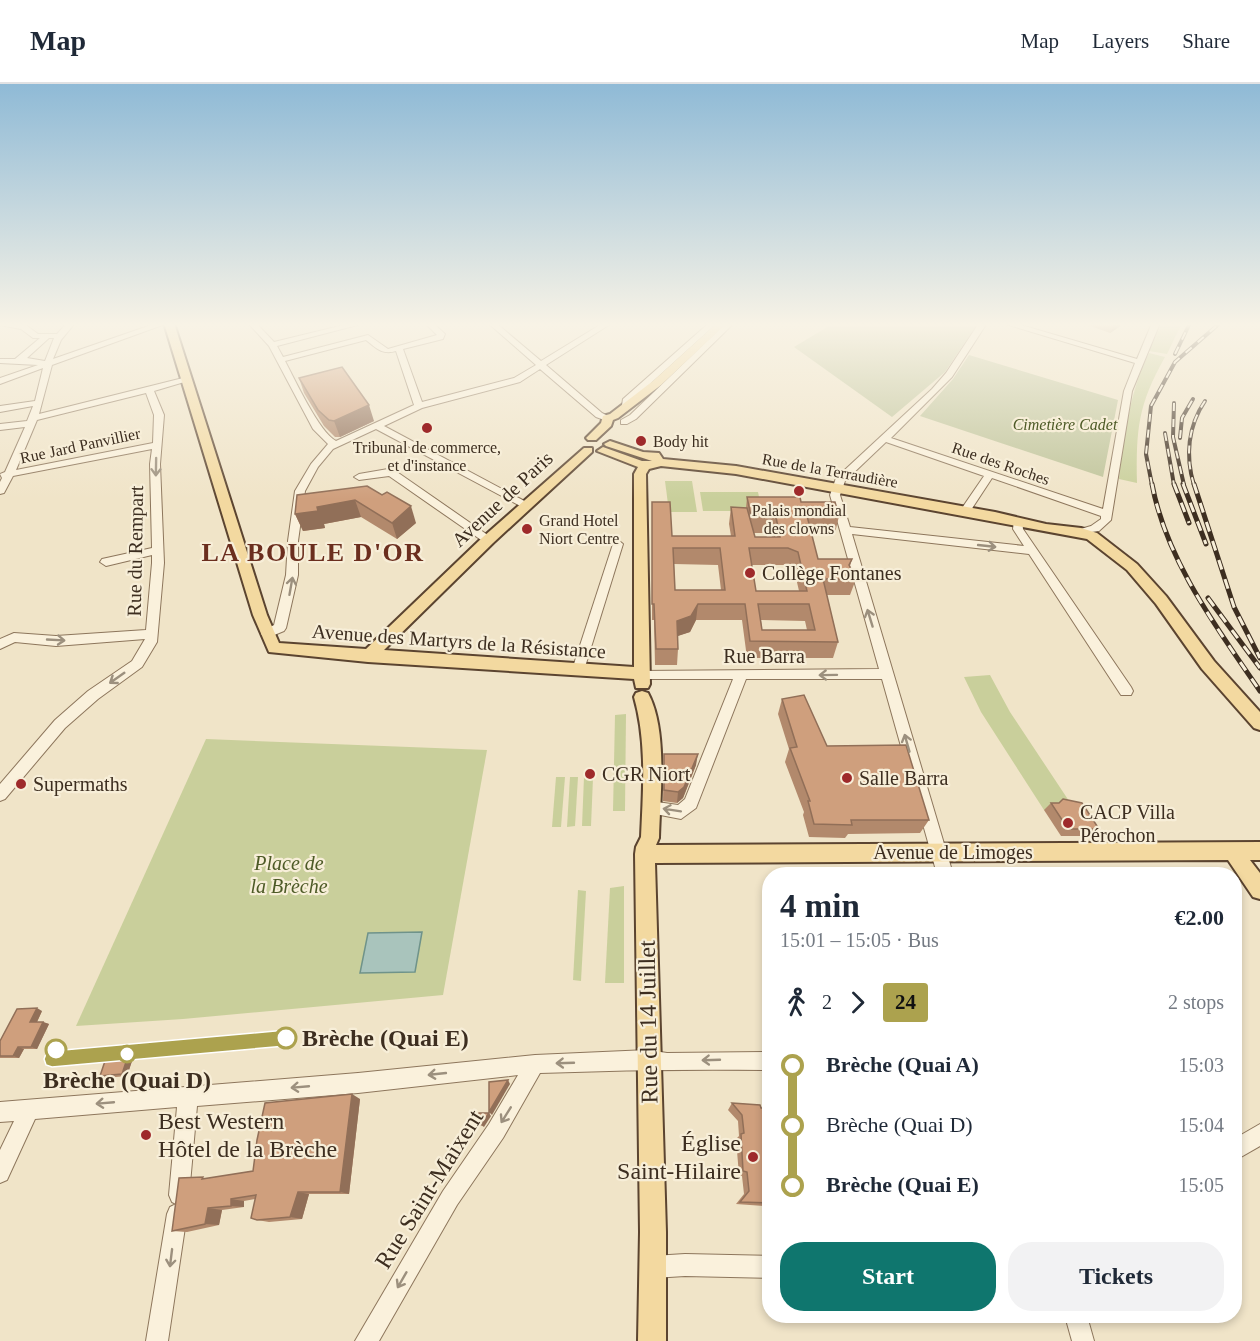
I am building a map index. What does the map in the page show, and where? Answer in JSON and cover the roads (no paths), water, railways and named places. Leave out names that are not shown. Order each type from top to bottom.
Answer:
[{"type":"main road","points":[[187,382],[270,641]]},
{"type":"main road","name":"Avenue de Paris","points":[[368,656],[590,444],[662,382]]},
{"type":"main road","name":"Avenue de Paris","points":[[606,445],[618,419]]},
{"type":"main road","points":[[590,444],[606,445],[641,462]]},
{"type":"main road","name":"Rue de la Terraudière","points":[[641,462],[654,466],[659,462],[736,470],[994,516],[1084,529]]},
{"type":"main road","name":"Rue du 14 Juillet","points":[[641,462],[642,697],[639,712],[639,818],[645,851],[652,1341]]},
{"type":"main road","name":"Rue de la Terraudière","points":[[994,516],[1018,522],[1084,529]]},
{"type":"main road","points":[[1084,529],[1132,567],[1161,600],[1208,665],[1260,723]]},
{"type":"main road","name":"Avenue des Martyrs de la Résistance","points":[[270,641],[368,656],[642,674]]},
{"type":"main road","name":"Rue du 14 Juillet","points":[[642,697],[648,712],[650,807],[650,838],[645,851]]},
{"type":"main road","name":"Avenue de Limoges","points":[[645,851],[1260,851]]},
{"type":"main road","points":[[1234,852],[1260,891]]},
{"type":"street","points":[[0,491],[4,475],[30,422],[44,382]]},
{"type":"street","points":[[0,427],[30,422],[180,382]]},
{"type":"street","points":[[292,382],[318,429],[327,440],[335,444]]},
{"type":"street","points":[[410,382],[418,406]]},
{"type":"street","points":[[270,641],[280,628],[289,597],[300,491],[314,466],[335,444],[354,438],[418,406],[511,382]]},
{"type":"street","points":[[560,382],[599,415],[618,419]]},
{"type":"street","name":"Avenue de Paris","points":[[618,419],[626,400],[647,382]]},
{"type":"street","points":[[942,382],[840,480],[836,488],[835,500],[943,867]]},
{"type":"street","points":[[1084,529],[1102,525],[1107,514],[1132,382]]},
{"type":"street","name":"Rue du Rempart","points":[[0,795],[67,717],[137,664],[153,634],[158,550],[156,464],[159,415],[149,390]]},
{"type":"street","points":[[0,409],[37,403]]},
{"type":"street","points":[[377,426],[526,506]]},
{"type":"street","name":"Rue des Roches","points":[[885,439],[1107,514]]},
{"type":"street","name":"Rue Jard Panvillier","points":[[4,475],[158,445]]},
{"type":"street","points":[[359,477],[388,472],[393,474],[488,540]]},
{"type":"street","points":[[965,511],[989,475]]},
{"type":"street","name":"Rue de la Terraudière","points":[[1084,529],[1107,514]]},
{"type":"street","points":[[1018,522],[1018,530],[1126,691]]},
{"type":"street","points":[[843,530],[1033,551]]},
{"type":"street","points":[[578,670],[618,543]]},
{"type":"street","points":[[106,562],[158,550]]},
{"type":"street","points":[[0,644],[14,637],[56,641],[153,634]]},
{"type":"street","name":"Rue Barra","points":[[642,674],[887,674]]},
{"type":"street","points":[[650,807],[681,812],[690,803],[741,675]]},
{"type":"street","points":[[0,1112],[358,1083],[535,1064],[648,1059],[667,1062],[762,1061]]},
{"type":"street","name":"Rue Saint-Maixent","points":[[366,1341],[450,1198],[496,1131],[535,1064]]},
{"type":"street","points":[[157,1341],[168,1279],[184,1156],[185,1112],[190,1096]]},
{"type":"street","points":[[0,1173],[29,1109]]},
{"type":"street","points":[[1242,1146],[1260,1134]]},
{"type":"street","points":[[652,1267],[685,1265],[762,1267]]},
{"type":"street","points":[[1078,1323],[1083,1341]]},
{"type":"water","points":[[422,932],[415,972],[360,973],[368,933]]},
{"type":"railway","points":[[1152,485],[1146,454],[1151,406],[1164,382]]},
{"type":"railway","points":[[1180,438],[1182,418],[1193,399]]},
{"type":"railway","points":[[1194,485],[1191,474],[1190,442],[1195,421],[1205,401]]},
{"type":"railway","points":[[1174,403],[1173,437],[1184,485]]},
{"type":"railway","points":[[1165,433],[1174,485]]},
{"type":"railway","points":[[1152,484],[1159,512],[1181,566],[1211,618],[1260,691]]},
{"type":"railway","points":[[1174,484],[1189,523]]},
{"type":"railway","points":[[1183,484],[1206,544]]},
{"type":"railway","points":[[1194,484],[1234,607],[1260,658]]},
{"type":"railway","points":[[1208,598],[1260,668]]},
{"type":"place","name":"Tribunal de commerce, et d'instance","points":[[427,428]]},
{"type":"place","name":"Body hit","points":[[641,441]]},
{"type":"place","name":"Palais mondial des clowns","points":[[799,491]]},
{"type":"place","name":"Grand Hotel Niort Centre","points":[[527,529]]},
{"type":"place","name":"Collège Fontanes","points":[[750,573]]},
{"type":"place","name":"CGR Niort","points":[[590,774]]},
{"type":"place","name":"Salle Barra","points":[[847,778]]},
{"type":"place","name":"Supermaths","points":[[21,784]]},
{"type":"place","name":"CACP Villa Pérochon","points":[[1068,823]]},
{"type":"place","name":"Brèche (Quai E)","points":[[286,1038]]},
{"type":"place","name":"Brèche (Quai D)","points":[[127,1054]]},
{"type":"place","name":"Best Western Hôtel de la Brèche","points":[[146,1135]]},
{"type":"place","name":"Église Saint-Hilaire","points":[[753,1157]]},
{"type":"district","name":"LA BOULE D'OR","points":[[313,552]]},
{"type":"park label","name":"Cimetière Cadet","points":[[1065,424]]},
{"type":"park label","name":"Place de la Brèche","points":[[289,874]]}]
